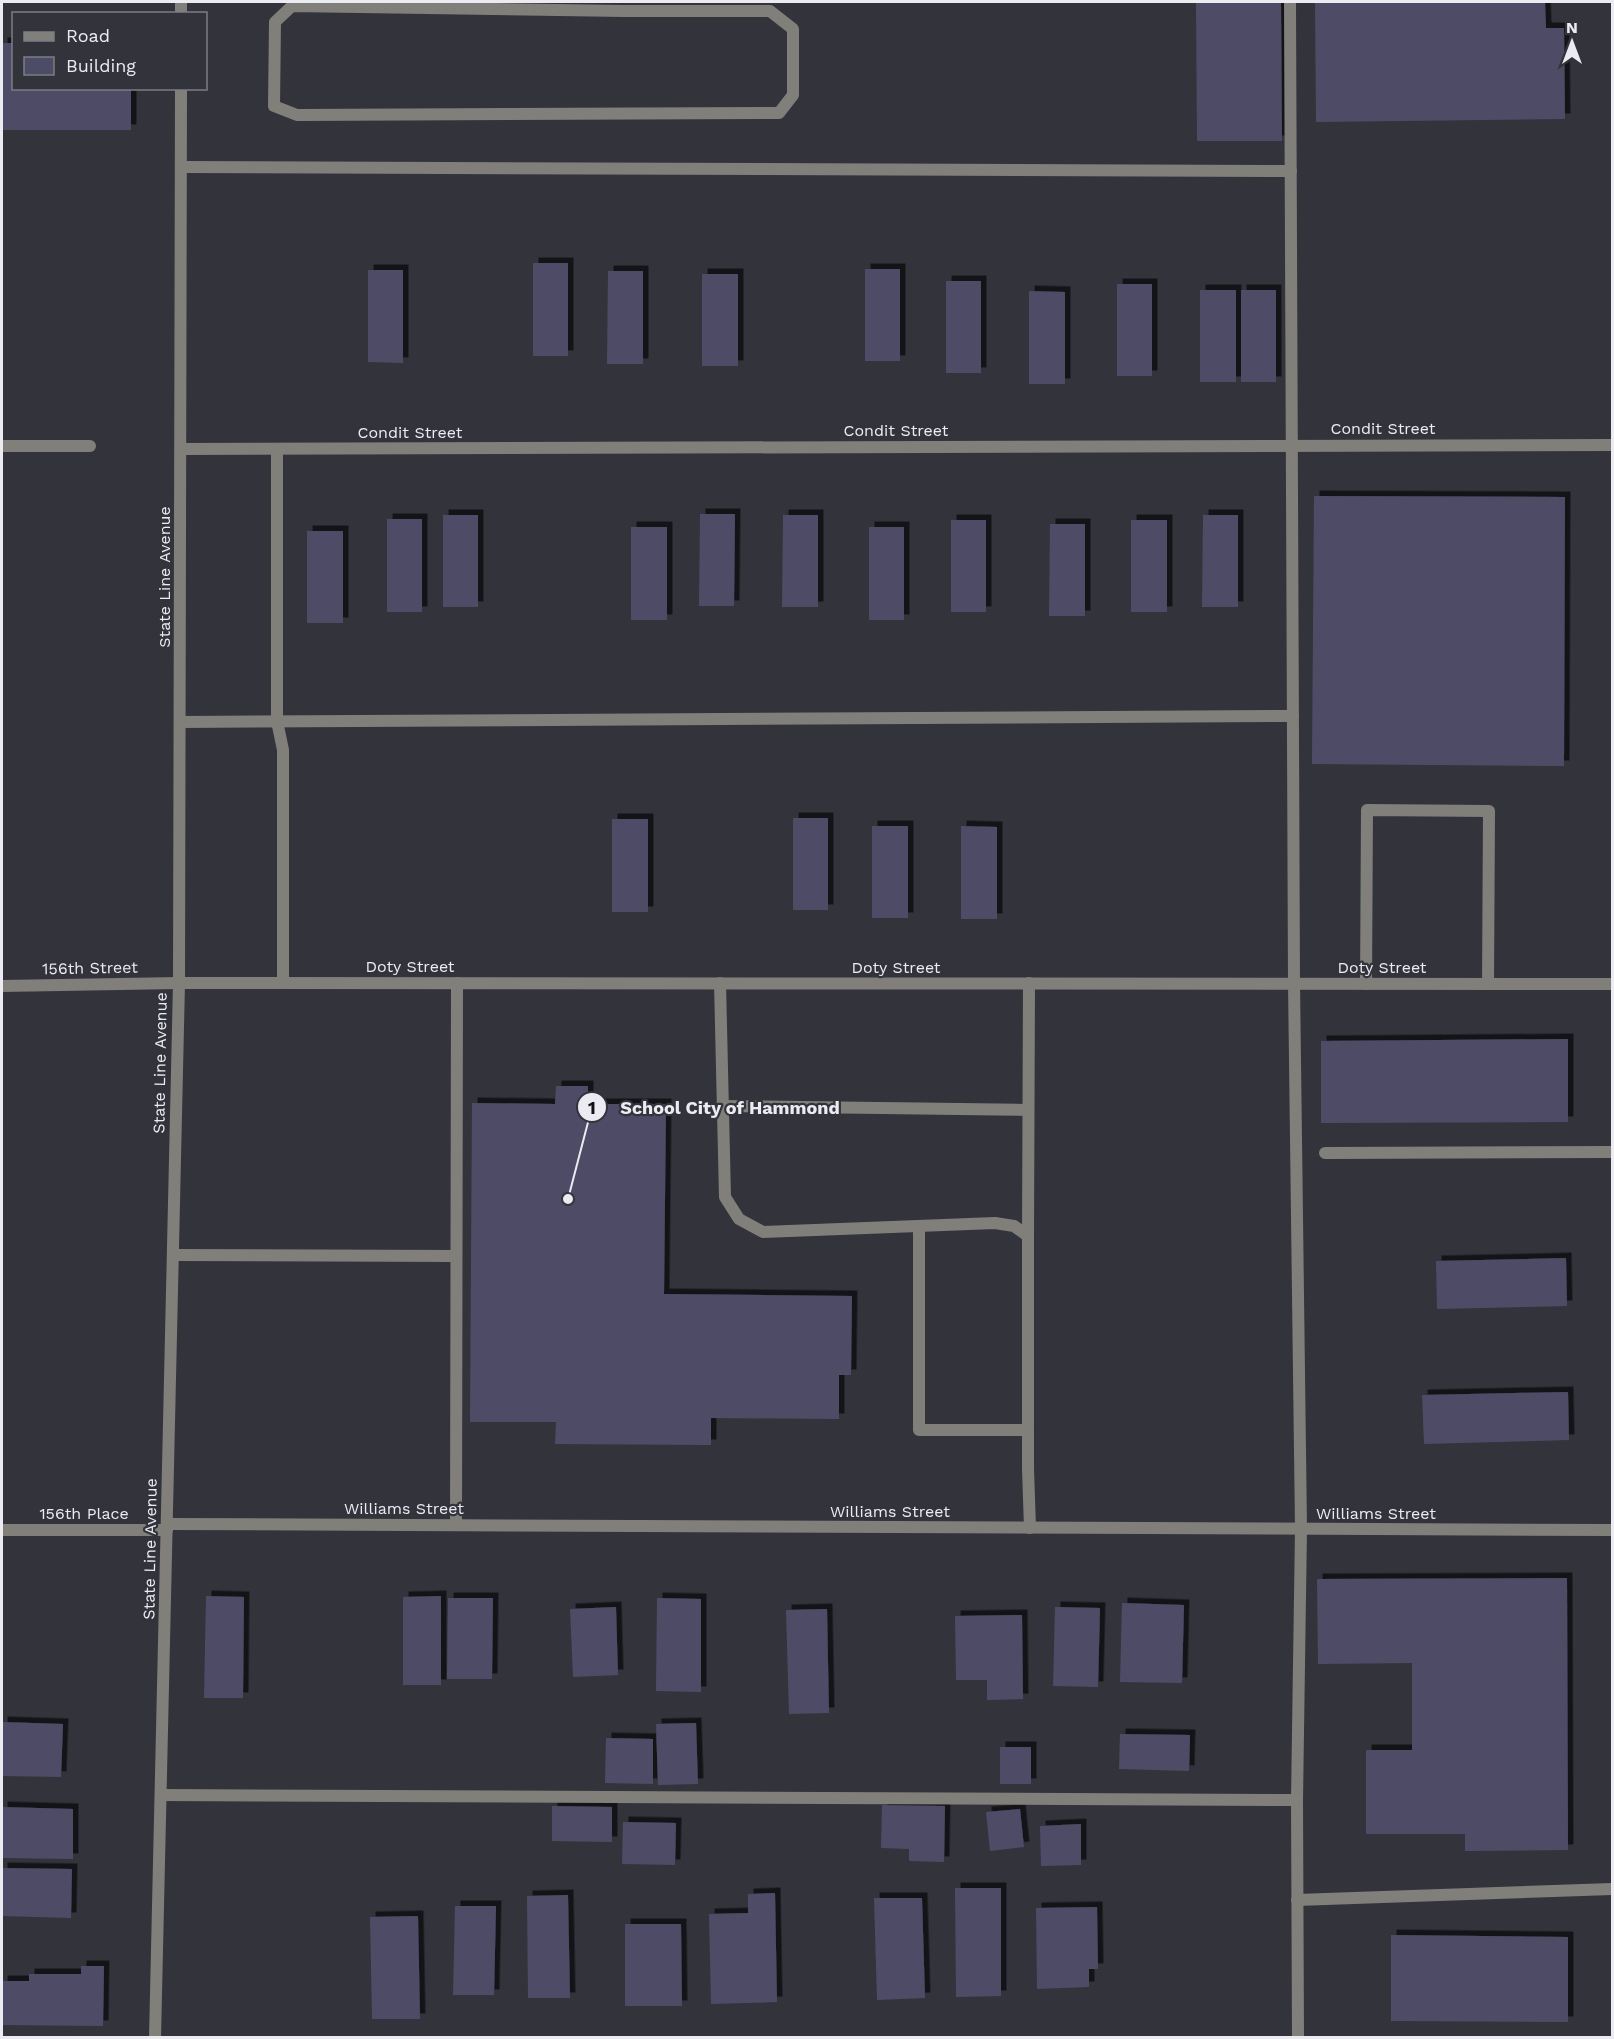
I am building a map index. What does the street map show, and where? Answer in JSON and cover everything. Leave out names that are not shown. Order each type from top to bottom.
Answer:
[{"type":"street","points":[[1290,2],[1294,983],[1301,1529],[1297,1800],[1298,2037]]},
{"type":"street","points":[[292,6],[624,6],[770,11],[793,29],[793,95],[779,113],[297,115],[274,106],[275,22],[292,6]]},
{"type":"street","name":"State Line Avenue","points":[[155,2037],[179,983],[181,90]]},
{"type":"street","points":[[181,167],[1291,171]]},
{"type":"street","name":"Condit Street","points":[[180,448],[1612,445]]},
{"type":"street","points":[[2,446],[90,446]]},
{"type":"street","points":[[277,448],[277,722],[283,750],[283,983]]},
{"type":"street","points":[[180,722],[1293,716]]},
{"type":"street","points":[[1366,984],[1367,810],[1489,811],[1488,984]]},
{"type":"street","name":"Doty Street","points":[[179,983],[1612,984]]},
{"type":"street","name":"156th Street","points":[[2,986],[179,983]]},
{"type":"street","points":[[456,1525],[457,983]]},
{"type":"street","points":[[720,983],[725,1197],[739,1218],[763,1232],[995,1223],[1014,1226],[1028,1236]]},
{"type":"street","points":[[1029,983],[1028,1430],[1030,1528]]},
{"type":"street","points":[[723,1106],[1028,1110]]},
{"type":"street","points":[[1325,1153],[1612,1152]]},
{"type":"street","points":[[919,1226],[919,1430],[1028,1430]]},
{"type":"street","points":[[173,1255],[456,1256]]},
{"type":"street","name":"Williams Street","points":[[167,1527],[456,1525],[1612,1530]]},
{"type":"street","name":"156th Place","points":[[2,1530],[167,1527]]},
{"type":"street","points":[[161,1795],[1297,1800]]},
{"type":"street","points":[[1297,1900],[1612,1889]]},
{"type":"building","points":[[1196,2],[1281,2],[1282,141],[1197,141]]},
{"type":"building","points":[[1315,2],[1545,2],[1546,28],[1564,28],[1565,119],[1316,122]]},
{"type":"building","points":[[2,43],[12,43],[12,90],[131,90],[131,130],[2,130]]},
{"type":"building","points":[[533,263],[568,263],[568,356],[533,356]]},
{"type":"building","points":[[865,269],[900,269],[900,361],[865,361]]},
{"type":"building","points":[[368,270],[403,270],[403,363],[368,362]]},
{"type":"building","points":[[608,271],[643,271],[643,364],[607,364]]},
{"type":"building","points":[[702,274],[738,274],[738,366],[702,366]]},
{"type":"building","points":[[946,281],[981,281],[981,373],[946,373]]},
{"type":"building","points":[[1117,284],[1152,284],[1152,376],[1117,376]]},
{"type":"building","points":[[1200,290],[1236,290],[1236,382],[1200,382]]},
{"type":"building","points":[[1241,290],[1276,290],[1276,382],[1241,382]]},
{"type":"building","points":[[1029,291],[1065,292],[1065,384],[1029,384]]},
{"type":"building","points":[[1314,496],[1565,497],[1564,766],[1312,764]]},
{"type":"building","points":[[700,514],[735,514],[734,606],[699,606]]},
{"type":"building","points":[[443,515],[478,515],[478,607],[443,607]]},
{"type":"building","points":[[783,515],[818,515],[818,607],[782,607]]},
{"type":"building","points":[[1203,515],[1238,515],[1238,607],[1202,607]]},
{"type":"building","points":[[387,519],[422,519],[422,612],[387,612]]},
{"type":"building","points":[[951,520],[986,520],[986,612],[951,612]]},
{"type":"building","points":[[1131,520],[1167,520],[1167,612],[1131,612]]},
{"type":"building","points":[[1050,524],[1085,524],[1085,616],[1049,616]]},
{"type":"building","points":[[631,527],[667,527],[667,620],[631,620]]},
{"type":"building","points":[[869,527],[904,527],[904,620],[869,620]]},
{"type":"building","points":[[307,531],[343,531],[343,623],[307,623]]},
{"type":"building","points":[[793,818],[828,818],[828,910],[793,910]]},
{"type":"building","points":[[612,819],[648,819],[648,912],[612,912]]},
{"type":"building","points":[[872,826],[908,826],[908,918],[872,918]]},
{"type":"building","points":[[961,826],[997,827],[997,919],[961,919]]},
{"type":"building","points":[[1568,1039],[1568,1122],[1321,1123],[1321,1041]]},
{"type":"building","points":[[556,1086],[588,1086],[588,1104],[666,1104],[664,1294],[852,1296],[851,1375],[839,1375],[839,1419],[711,1418],[711,1445],[555,1444],[556,1422],[470,1422],[472,1103],[555,1104]]},
{"type":"building","points":[[1566,1258],[1567,1306],[1437,1309],[1436,1261]]},
{"type":"building","points":[[1568,1392],[1569,1440],[1424,1444],[1422,1395]]},
{"type":"building","points":[[1567,1578],[1568,1850],[1465,1851],[1465,1834],[1366,1834],[1366,1750],[1412,1750],[1412,1663],[1318,1664],[1317,1579]]},
{"type":"building","points":[[206,1596],[244,1597],[243,1698],[204,1698]]},
{"type":"building","points":[[441,1596],[441,1685],[403,1685],[403,1597]]},
{"type":"building","points":[[448,1598],[493,1598],[492,1679],[447,1679]]},
{"type":"building","points":[[657,1598],[701,1599],[701,1692],[656,1691]]},
{"type":"building","points":[[1122,1603],[1184,1605],[1182,1683],[1120,1682]]},
{"type":"building","points":[[616,1607],[618,1675],[573,1677],[570,1609]]},
{"type":"building","points":[[1055,1607],[1100,1608],[1098,1687],[1053,1686]]},
{"type":"building","points":[[827,1609],[829,1713],[789,1714],[786,1610]]},
{"type":"building","points":[[1022,1615],[1023,1699],[987,1700],[987,1680],[956,1680],[955,1616]]},
{"type":"building","points":[[2,1722],[63,1724],[61,1777],[2,1776]]},
{"type":"building","points":[[696,1723],[698,1784],[658,1785],[656,1724]]},
{"type":"building","points":[[1120,1734],[1190,1735],[1189,1771],[1119,1769]]},
{"type":"building","points":[[606,1738],[653,1739],[653,1784],[605,1783]]},
{"type":"building","points":[[1000,1747],[1031,1747],[1031,1784],[1000,1784]]},
{"type":"building","points":[[882,1805],[945,1806],[944,1862],[909,1861],[909,1849],[881,1848]]},
{"type":"building","points":[[552,1806],[612,1807],[612,1842],[552,1841]]},
{"type":"building","points":[[2,1807],[73,1809],[73,1859],[2,1858]]},
{"type":"building","points":[[1020,1809],[1024,1847],[990,1851],[986,1812]]},
{"type":"building","points":[[623,1822],[676,1823],[675,1865],[622,1864]]},
{"type":"building","points":[[1081,1824],[1081,1865],[1041,1866],[1040,1826]]},
{"type":"building","points":[[2,1868],[72,1869],[71,1918],[2,1916]]},
{"type":"building","points":[[955,1888],[1001,1888],[1001,1996],[956,1997]]},
{"type":"building","points":[[775,1893],[777,2002],[711,2004],[709,1914],[748,1913],[748,1894]]},
{"type":"building","points":[[568,1895],[570,1998],[528,1998],[527,1896]]},
{"type":"building","points":[[874,1898],[922,1898],[925,1998],[877,2000]]},
{"type":"building","points":[[455,1906],[496,1906],[494,1995],[453,1995]]},
{"type":"building","points":[[1097,1907],[1098,1969],[1089,1969],[1089,1987],[1037,1989],[1036,1908]]},
{"type":"building","points":[[418,1916],[420,2019],[372,2019],[370,1917]]},
{"type":"building","points":[[625,1924],[681,1924],[682,2006],[625,2006]]},
{"type":"building","points":[[1391,1935],[1568,1937],[1568,2022],[1391,2021]]},
{"type":"building","points":[[81,1966],[104,1966],[103,2026],[2,2025],[2,1981],[29,1981],[29,1974],[81,1974]]},
{"type":"place","name":"School City of Hammond","points":[[568,1199]]}]
